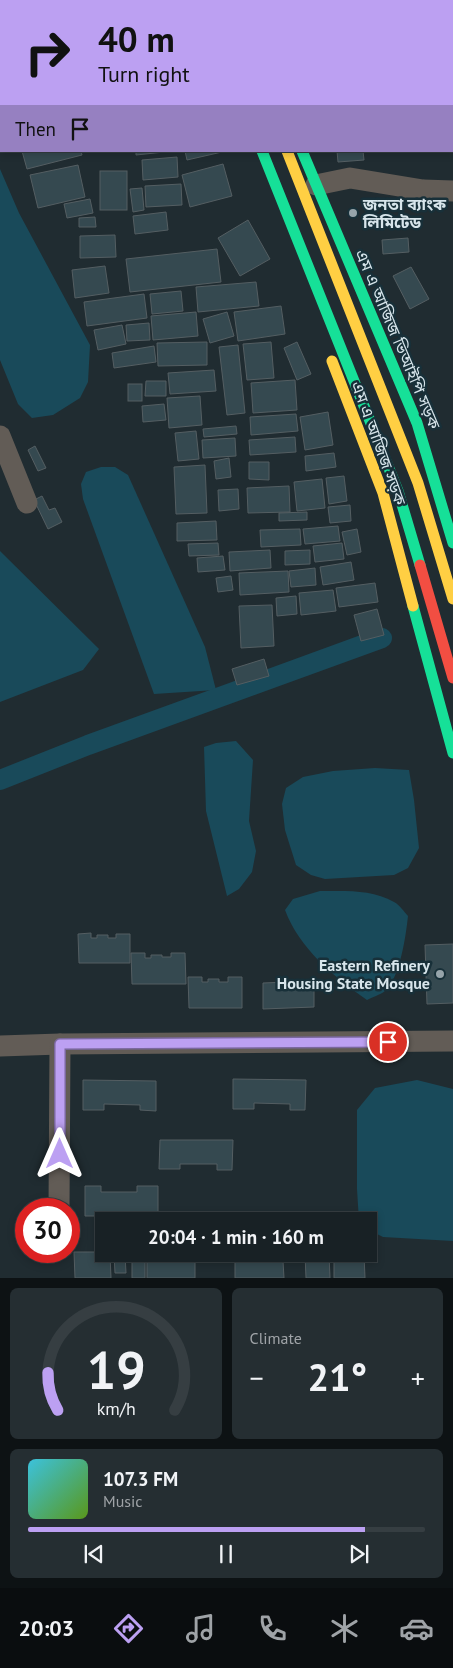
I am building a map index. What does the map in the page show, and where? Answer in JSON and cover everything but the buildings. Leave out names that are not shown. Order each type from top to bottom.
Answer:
[{"type":"main road","points":[[250,152],[283,236]]},
{"type":"main road","points":[[262,152],[398,491],[453,678]]},
{"type":"main road","points":[[287,152],[418,483],[453,599]]},
{"type":"main road","name":"এম এ আজিজ ভিআইপি সড়ক","points":[[302,152],[418,424],[453,543]]},
{"type":"main road","name":"এম এ আজিজ সড়ক","points":[[326,346],[383,493],[453,753]]},
{"type":"street","points":[[316,185],[350,178],[424,190],[453,191]]},
{"type":"street","points":[[0,436],[27,503]]},
{"type":"street","points":[[0,1046],[453,1041]]},
{"type":"street","points":[[59,1198],[60,1044]]},
{"type":"water","points":[[0,169],[19,213],[90,345],[88,382],[80,398],[53,415],[32,418],[18,404],[0,360]]},
{"type":"water","points":[[101,467],[115,467],[128,475],[205,647],[216,690],[154,694],[83,499],[81,484],[86,472]]},
{"type":"water","points":[[0,551],[99,649],[83,670],[0,702]]},
{"type":"water","points":[[236,741],[253,760],[249,821],[256,851],[252,872],[239,889],[227,896],[206,811],[204,747],[216,743]]},
{"type":"water","points":[[375,768],[409,770],[419,848],[408,868],[394,875],[325,879],[311,875],[296,865],[285,830],[282,804],[286,788],[303,777],[333,771]]},
{"type":"water","points":[[320,891],[358,892],[377,895],[396,903],[408,916],[404,945],[398,967],[395,976],[385,991],[367,1000],[342,982],[319,961],[299,937],[285,910],[293,899]]},
{"type":"water","points":[[417,1080],[453,1089],[453,1241],[383,1237],[377,1234],[377,1212],[358,1212],[357,1110],[375,1088]]},
{"type":"waterway","points":[[0,780],[88,745],[382,638]]},
{"type":"traffic: fast","points":[[262,152],[398,491],[420,565]]},
{"type":"traffic: fast","points":[[302,152],[417,423],[453,543]]},
{"type":"traffic: fast","points":[[413,606],[453,753]]},
{"type":"traffic: slow","points":[[287,152],[418,483],[453,599]]},
{"type":"traffic: slow","points":[[332,361],[383,493],[413,606]]},
{"type":"traffic: jam","points":[[420,565],[453,678]]},
{"type":"place","name":"জনতা ব্যাংক লিমিটেড","points":[[353,213]]},
{"type":"place","name":"Eastern Refinery Housing State Mosque","points":[[440,974]]},
{"type":"route","points":[[60,1154],[60,1044],[388,1042]]}]
